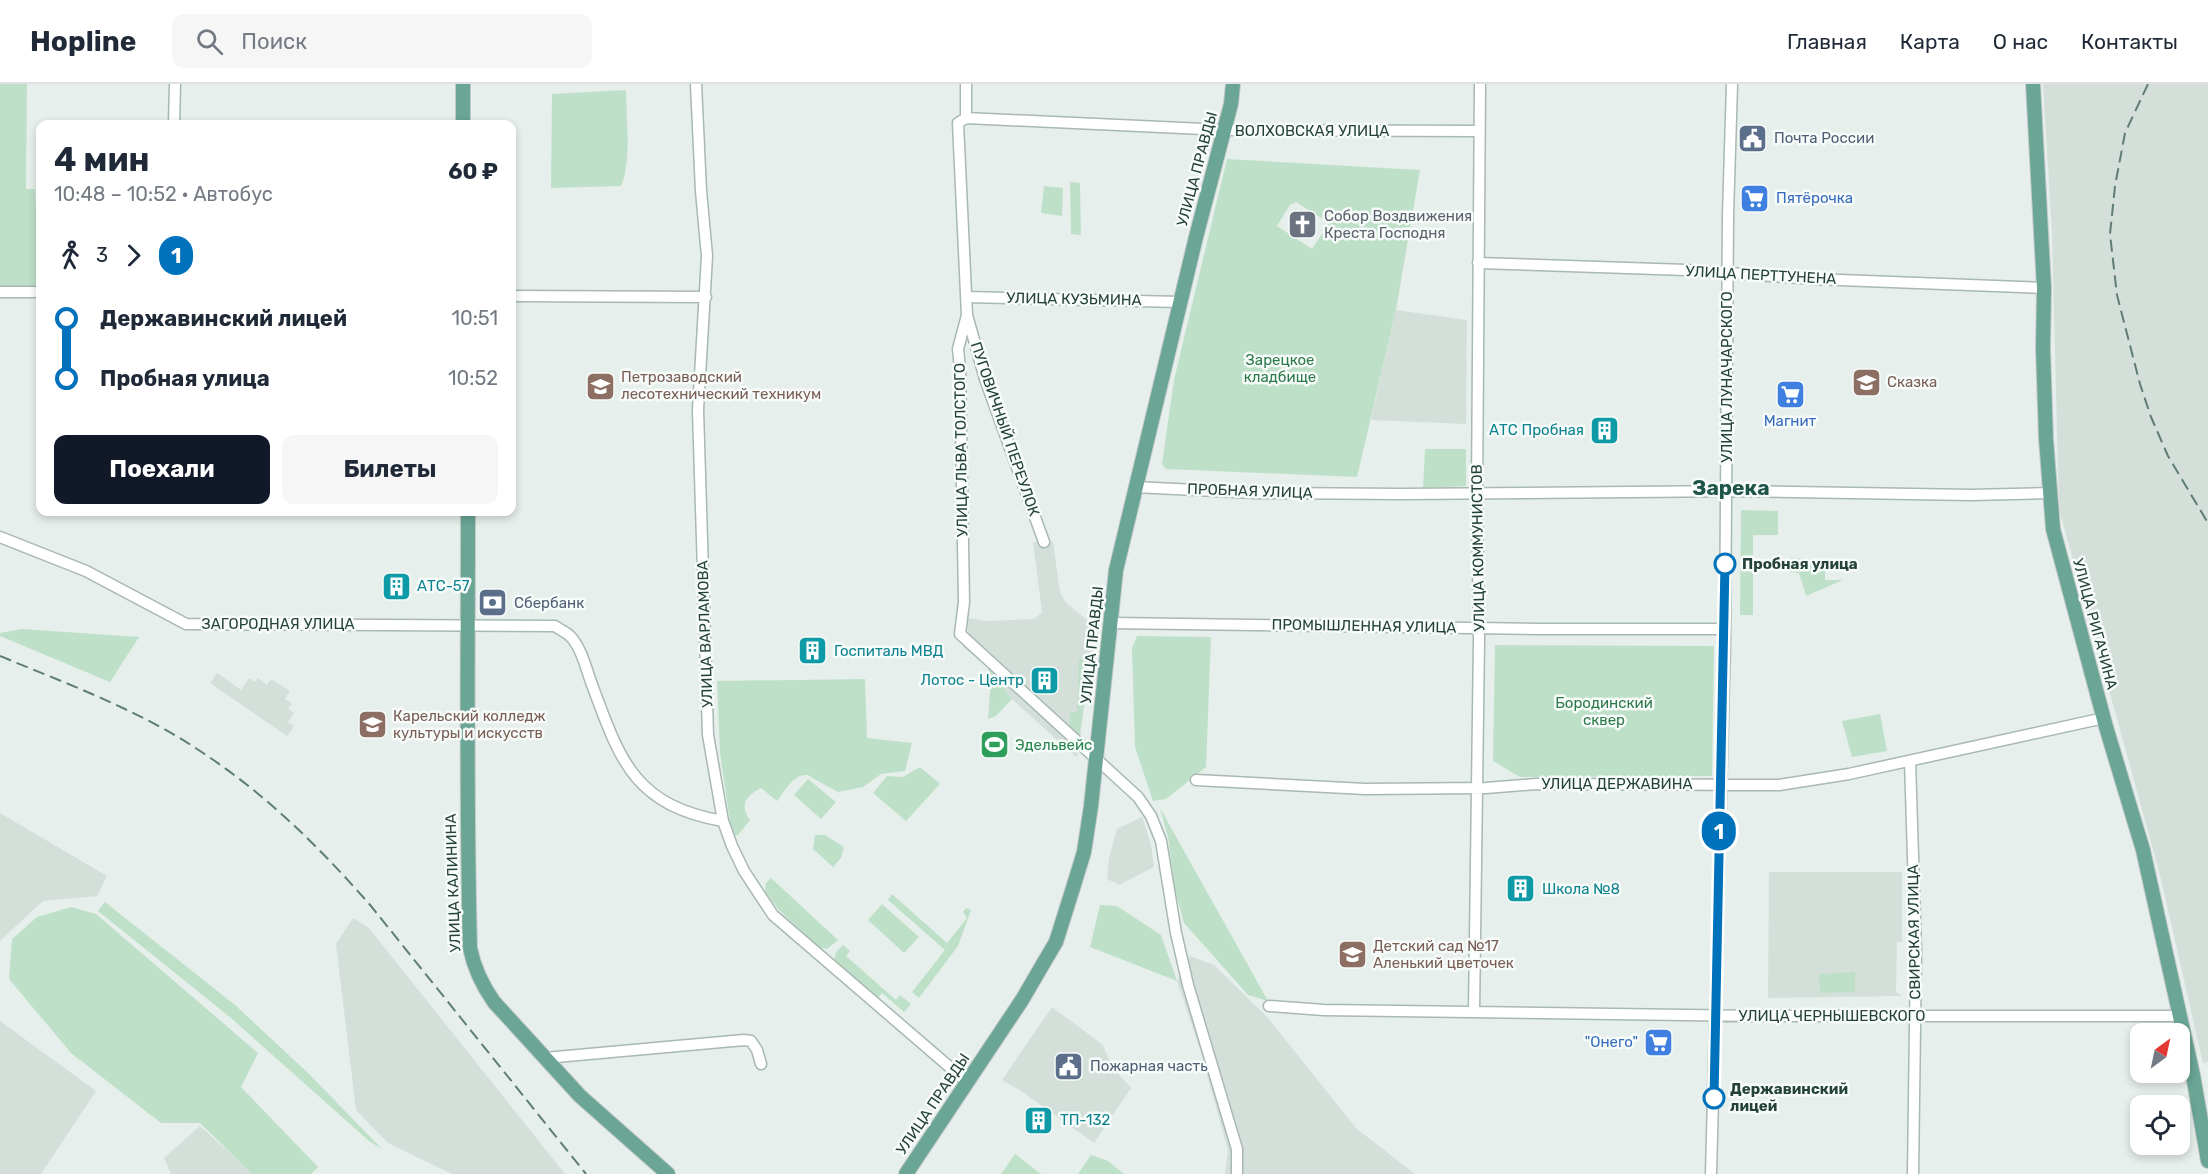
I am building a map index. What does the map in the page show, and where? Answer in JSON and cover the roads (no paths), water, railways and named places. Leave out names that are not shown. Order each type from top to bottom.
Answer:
[{"type":"main road","points":[[463,84],[463,120]]},
{"type":"main road","name":"УЛИЦА ПРАВДЫ","points":[[906,1174],[1022,1000],[1056,942],[1084,852],[1098,759],[1116,570],[1196,237],[1232,104],[1233,84]]},
{"type":"main road","name":"УЛИЦА РИГАЧИНА","points":[[2033,84],[2044,288],[2043,349],[2053,529],[2104,718],[2143,850],[2193,1075],[2208,1161]]},
{"type":"main road","name":"УЛИЦА КАЛИНИНА","points":[[468,516],[466,828],[470,948],[473,962],[484,988],[494,1002],[545,1058],[580,1096],[668,1174]]},
{"type":"street","points":[[174,120],[175,84]]},
{"type":"street","name":"УЛИЦА ВАРЛАМОВА","points":[[696,84],[701,191],[707,256],[698,410],[708,735],[723,821],[744,870],[773,915],[967,1082]]},
{"type":"street","name":"УЛИЦА ЛЬВА ТОЛСТОГО","points":[[966,84],[966,118],[958,123],[967,315],[958,349],[964,602],[960,634],[1138,796],[1151,816],[1161,841],[1176,933],[1188,984],[1237,1149],[1237,1174]]},
{"type":"street","name":"УЛИЦА КОММУНИСТОВ","points":[[1474,1012],[1479,628],[1480,84]]},
{"type":"street","name":"УЛИЦА ЛУНАЧАРСКОГО","points":[[1711,1174],[1717,1015],[1719,784],[1725,629],[1732,84]]},
{"type":"street","name":"ВОЛХОВСКАЯ УЛИЦА","points":[[966,118],[1225,130],[1479,131]]},
{"type":"street","name":"УЛИЦА ПЕРТТУНЕНА","points":[[1478,263],[2044,288]]},
{"type":"street","points":[[0,292],[36,292]]},
{"type":"street","points":[[516,296],[706,297]]},
{"type":"street","name":"УЛИЦА КУЗЬМИНА","points":[[966,297],[1181,302]]},
{"type":"street","name":"ПУГОВИЧНЫЙ ПЕРЕУЛОК","points":[[967,315],[985,379],[1044,542]]},
{"type":"street","name":"ПРОБНАЯ УЛИЦА","points":[[1135,487],[1256,493],[1478,494],[1726,491],[1971,495],[2050,493]]},
{"type":"street","name":"ЗАГОРОДНАЯ УЛИЦА","points":[[0,537],[86,571],[186,624],[555,626],[570,637],[583,660],[624,763],[642,786],[665,802],[690,814],[723,821]]},
{"type":"street","name":"ПРОМЫШЛЕННАЯ УЛИЦА","points":[[1111,623],[1725,629]]},
{"type":"street","name":"УЛИЦА ДЕРЖАВИНА","points":[[1196,780],[1359,789],[1477,788],[1536,784],[1779,785],[1813,781],[2104,718]]},
{"type":"street","name":"СВИРСКАЯ УЛИЦА","points":[[1910,761],[1916,942],[1913,1174]]},
{"type":"street","name":"УЛИЦА ЧЕРНЫШЕВСКОГО","points":[[1269,1006],[1324,1010],[1717,1015],[2180,1016]]},
{"type":"street","points":[[545,1058],[744,1040],[752,1041],[761,1064]]},
{"type":"railway","points":[[2148,84],[2125,133],[2115,186],[2110,234],[2117,295],[2151,417],[2168,456],[2208,523]]},
{"type":"railway","points":[[0,656],[106,700],[158,725],[229,771],[273,806],[314,845],[371,906],[586,1174]]},
{"type":"place","name":"Почта России","points":[[1753,138]]},
{"type":"place","name":"Пятёрочка","points":[[1755,198]]},
{"type":"place","name":"Собор Воздвижения Креста Господня","points":[[1303,225]]},
{"type":"place","name":"Сказка","points":[[1866,382]]},
{"type":"place","name":"Петрозаводский лесотехнический техникум","points":[[600,386]]},
{"type":"place","name":"Магнит","points":[[1790,394]]},
{"type":"place","name":"АТС Пробная","points":[[1605,430]]},
{"type":"place","name":"Пробная улица","points":[[1725,564]]},
{"type":"place","name":"АТС-57","points":[[396,586]]},
{"type":"place","name":"Сбербанк","points":[[493,603]]},
{"type":"place","name":"Госпиталь МВД","points":[[813,651]]},
{"type":"place","name":"Лотос - Центр","points":[[1045,680]]},
{"type":"place","name":"Карельский колледж культуры и искусств","points":[[372,725]]},
{"type":"place","name":"Эдельвейс","points":[[994,745]]},
{"type":"place","name":"Школа №8","points":[[1521,889]]},
{"type":"place","name":"Детский сад №17 Аленький цветочек","points":[[1352,955]]},
{"type":"place","name":"\"Онего\"","points":[[1659,1042]]},
{"type":"place","name":"Пожарная часть","points":[[1069,1066]]},
{"type":"place","name":"Державинский лицей","points":[[1714,1098]]},
{"type":"place","name":"ТП-132","points":[[1039,1120]]},
{"type":"district","name":"Зарека","points":[[1731,487]]},
{"type":"park label","name":"Зарецкое кладбище","points":[[1280,368]]},
{"type":"park label","name":"Бородинский сквер","points":[[1604,712]]}]
